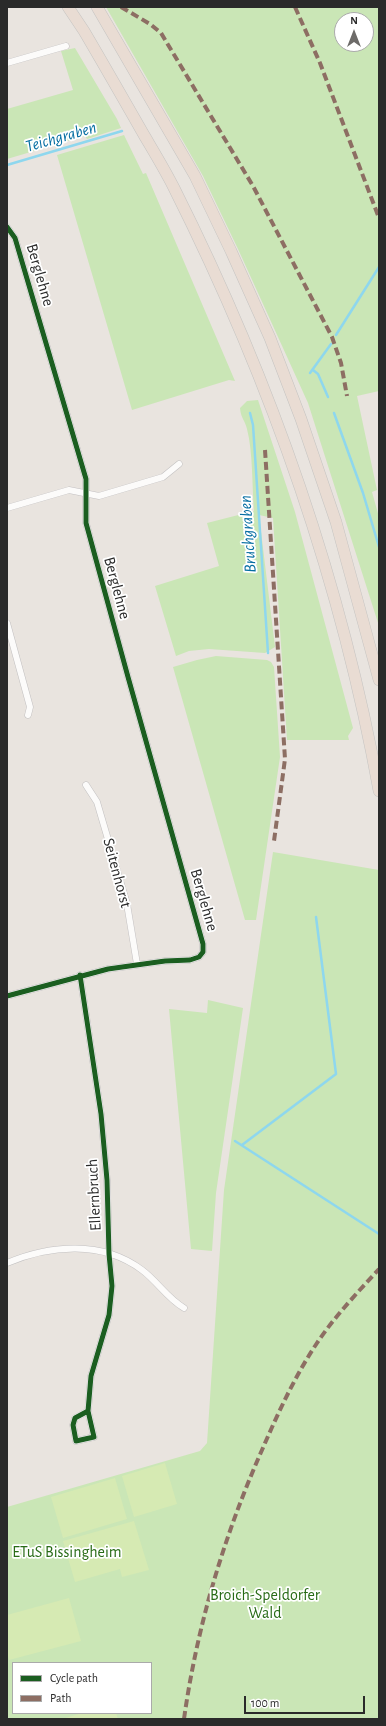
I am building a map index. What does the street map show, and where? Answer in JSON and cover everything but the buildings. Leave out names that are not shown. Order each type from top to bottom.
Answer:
[{"type":"highway","points":[[68,7],[84,31],[173,186],[214,271],[281,430],[314,528],[349,652],[368,729],[379,791]]},
{"type":"highway","points":[[97,7],[195,176],[270,338],[302,419],[336,522],[379,680]]},
{"type":"street","points":[[7,63],[66,46]]},
{"type":"street","name":"Berglehne","points":[[7,226],[16,238],[86,479],[86,523],[203,944],[203,952],[199,957],[190,960],[137,964]]},
{"type":"street","points":[[7,508],[70,490],[99,496],[163,477],[179,464]]},
{"type":"street","points":[[7,623],[30,707],[28,715]]},
{"type":"street","name":"Seitenhorst","points":[[86,785],[98,802],[127,904],[137,964]]},
{"type":"street","points":[[7,996],[80,975],[137,964]]},
{"type":"street","name":"Ellernbruch","points":[[80,975],[101,1114],[107,1180],[109,1254],[112,1286],[109,1314],[91,1376],[88,1411],[94,1437],[76,1441],[73,1425],[75,1418],[88,1411]]},
{"type":"street","points":[[7,1263],[27,1255],[58,1249],[85,1249],[109,1254],[125,1260],[142,1270],[166,1295],[184,1308]]},
{"type":"green space","points":[[106,7],[379,7],[379,391],[357,396],[377,490],[372,492],[379,517],[379,626],[308,403],[203,176]]},
{"type":"green space","points":[[75,48],[121,128],[87,139],[85,136],[7,159],[7,109],[73,90],[61,51]]},
{"type":"green space","points":[[124,135],[143,174],[146,173],[235,381],[229,380],[132,410],[57,155]]},
{"type":"green space","points":[[258,400],[295,512],[353,728],[348,736],[349,740],[287,740],[273,518],[259,515],[275,647],[265,653],[209,649],[189,651],[176,656],[155,586],[219,566],[207,523],[254,511],[249,438],[240,408],[247,401]]},
{"type":"green space","points":[[216,656],[267,660],[271,662],[274,667],[280,757],[256,920],[245,920],[173,667]]},
{"type":"green space","name":"Broich-Speldorfer Wald","points":[[273,852],[379,870],[379,1719],[7,1719],[7,1507],[200,1451],[207,1443],[224,1190]]},
{"type":"green space","points":[[208,1000],[243,1008],[216,1193],[212,1251],[191,1249],[169,1009],[207,1013]]},
{"type":"green space","points":[[165,1463],[177,1504],[134,1517],[122,1476]]},
{"type":"green space","points":[[115,1478],[127,1519],[63,1538],[51,1497]]},
{"type":"green space","name":"ETuS Bissingheim","points":[[134,1521],[149,1570],[122,1577],[120,1569],[75,1582],[63,1541]]},
{"type":"green space","points":[[69,1598],[81,1641],[9,1660],[7,1652],[7,1615]]},
{"type":"green space","points":[[79,1714],[116,1714],[118,1719],[62,1719]]},
{"type":"waterway","name":"Teichgraben","points":[[7,165],[122,131]]},
{"type":"waterway","points":[[336,335],[379,267]]},
{"type":"waterway","points":[[310,373],[331,344]]},
{"type":"waterway","points":[[313,370],[318,374],[328,397]]},
{"type":"waterway","name":"Bruchgraben","points":[[250,413],[253,425],[268,653]]},
{"type":"waterway","points":[[334,413],[363,493],[379,547]]},
{"type":"waterway","points":[[242,1145],[336,1074],[316,917]]},
{"type":"waterway","points":[[235,1141],[379,1234]]},
{"type":"marked path","points":[[121,7],[150,24],[161,33],[253,186],[332,337],[341,363],[347,396]]},
{"type":"marked path","points":[[295,7],[320,63],[379,218]]},
{"type":"marked path","points":[[265,450],[285,759],[274,841]]},
{"type":"marked path","points":[[184,1719],[196,1650],[204,1616],[224,1548],[248,1482],[274,1422],[301,1368],[324,1333],[355,1295],[379,1269]]},
{"type":"cycle path","points":[[7,227],[15,238],[86,479],[86,523],[203,944],[203,952],[199,957],[190,960],[165,961],[108,969],[7,996]]},
{"type":"cycle path","points":[[80,975],[101,1114],[107,1180],[109,1254],[112,1286],[109,1315],[91,1376],[88,1411],[75,1418],[73,1425],[76,1441],[94,1437],[88,1411]]}]
